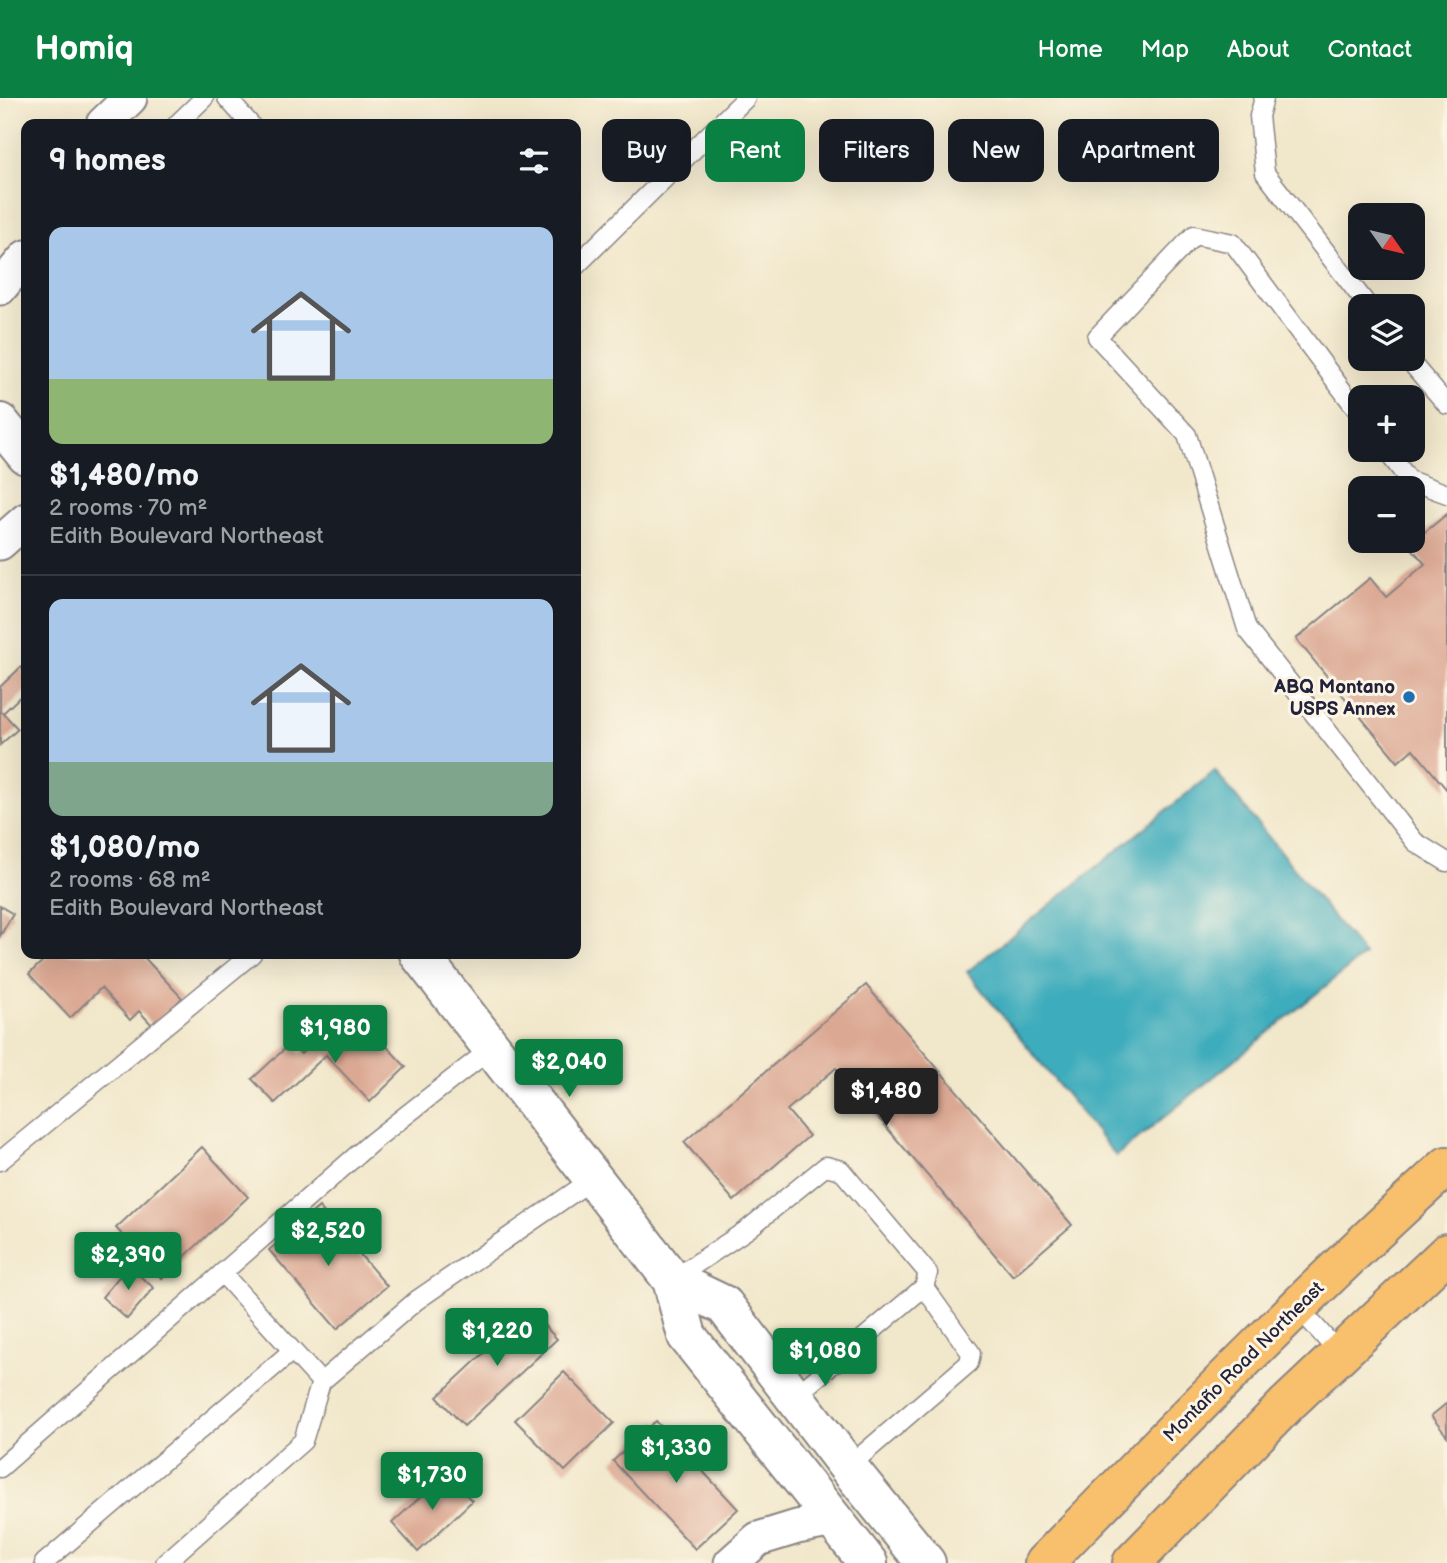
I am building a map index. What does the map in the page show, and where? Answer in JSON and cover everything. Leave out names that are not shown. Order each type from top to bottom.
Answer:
[{"type":"main road","name":"Montaño Road Northeast","points":[[1044,1563],[1206,1395],[1447,1166]]},
{"type":"main road","points":[[1132,1563],[1236,1454],[1447,1253]]},
{"type":"street","points":[[108,119],[130,98]]},
{"type":"street","points":[[0,288],[21,263]]},
{"type":"street","points":[[0,424],[21,449]]},
{"type":"street","points":[[0,543],[21,524]]},
{"type":"street","points":[[423,959],[672,1280],[687,1336],[868,1563]]},
{"type":"street","points":[[672,1280],[724,1305],[848,1467],[926,1563]]},
{"type":"street","points":[[731,1563],[758,1539],[797,1527],[834,1520]]},
{"type":"lane","points":[[182,119],[204,98]]},
{"type":"lane","points":[[227,98],[246,119]]},
{"type":"lane","points":[[581,261],[746,98]]},
{"type":"lane","points":[[1264,98],[1259,116],[1265,173],[1359,294]]},
{"type":"lane","points":[[1348,398],[1233,243],[1194,235],[1097,337],[1186,435],[1247,629],[1415,842],[1447,862]]},
{"type":"lane","points":[[1418,371],[1447,405]]},
{"type":"lane","points":[[1395,462],[1409,480],[1447,494]]},
{"type":"lane","points":[[0,1161],[246,959]]},
{"type":"lane","points":[[0,1468],[373,1141],[492,1048]]},
{"type":"lane","points":[[672,1280],[748,1229],[826,1166],[841,1170],[928,1273],[924,1287],[794,1397]]},
{"type":"lane","points":[[165,1563],[303,1441],[321,1382],[417,1300],[593,1179]]},
{"type":"lane","points":[[222,1273],[321,1382]]},
{"type":"lane","points":[[848,1467],[969,1363],[971,1353],[924,1287]]},
{"type":"lane","points":[[1297,1306],[1339,1353]]},
{"type":"lane","points":[[44,1563],[292,1351]]},
{"type":"water","points":[[1215,771],[1364,955],[1116,1156],[967,972]]},
{"type":"building","name":"ABQ Montano USPS Annex","points":[[1447,514],[1447,790],[1413,749],[1398,762],[1296,639],[1370,578],[1386,597],[1425,564],[1416,553],[1425,553],[1425,532]]},
{"type":"building","points":[[21,667],[21,696],[3,713],[18,729],[0,745],[0,687]]},
{"type":"building","points":[[0,906],[13,914],[0,936]]},
{"type":"building","points":[[45,959],[146,959],[182,998],[153,1026],[139,1011],[130,1020],[101,988],[70,1018],[29,974]]},
{"type":"building","points":[[866,985],[1072,1225],[1013,1276],[836,1068],[787,1110],[809,1136],[734,1201],[684,1142]]},
{"type":"building","points":[[364,1022],[406,1067],[370,1102],[326,1055],[275,1103],[252,1079],[291,1043],[301,1054],[319,1037],[332,1052]]},
{"type":"building","points":[[202,1147],[248,1197],[162,1278],[116,1228]]},
{"type":"building","points":[[319,1207],[387,1286],[337,1329],[269,1250]]},
{"type":"building","points":[[128,1266],[154,1288],[127,1319],[102,1297]]},
{"type":"building","points":[[530,1310],[557,1339],[464,1426],[437,1397]]},
{"type":"building","points":[[564,1372],[614,1423],[565,1471],[515,1420]]},
{"type":"building","points":[[1447,1403],[1447,1436],[1431,1416]]},
{"type":"building","points":[[656,1421],[738,1509],[695,1549],[613,1461]]},
{"type":"building","points":[[446,1473],[472,1501],[418,1552],[392,1523]]},
{"type":"place","name":"ABQ Montano USPS Annex","points":[[1409,697]]}]
